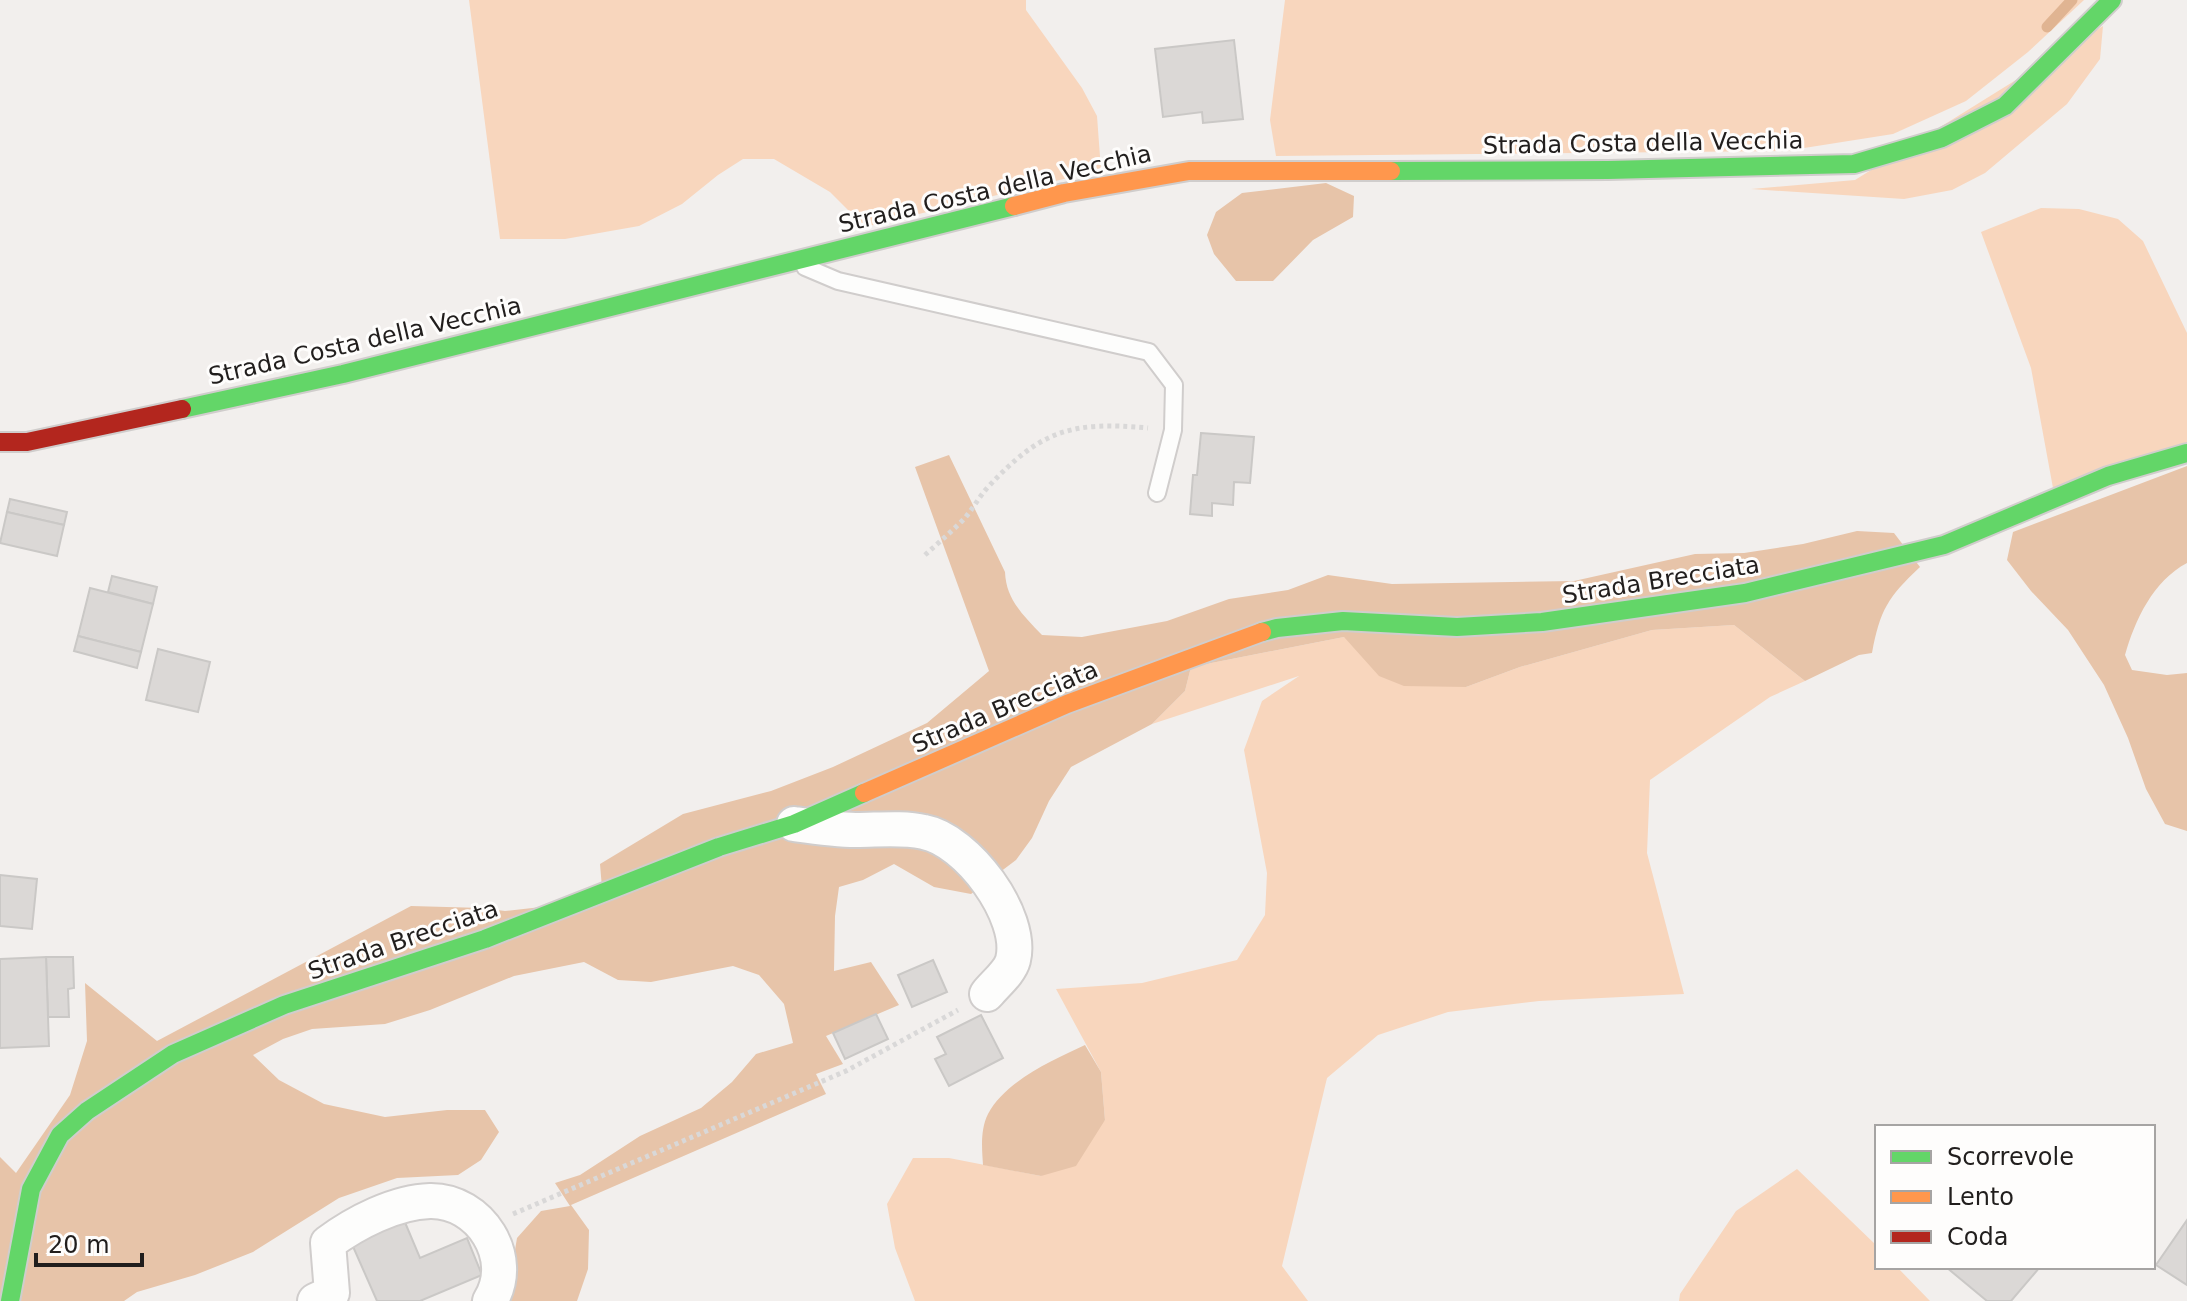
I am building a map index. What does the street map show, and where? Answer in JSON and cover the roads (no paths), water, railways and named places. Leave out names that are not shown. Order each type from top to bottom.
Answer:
[{"type":"street","name":"Strada Costa della Vecchia","points":[[0,442],[27,442],[343,374],[1064,193],[1189,171],[1608,170],[1854,164],[1942,138],[2005,106],[2112,0]]},
{"type":"street","name":"Strada Brecciata","points":[[10,1301],[31,1189],[60,1135],[87,1111],[173,1054],[284,1005],[485,939],[719,847],[794,824],[1067,704],[1248,636],[1277,628],[1343,621],[1457,627],[1542,622],[1745,593],[1944,545],[2108,476],[2187,453]]},
{"type":"street","points":[[794,824],[828,829],[927,832],[950,844],[985,876],[1007,912],[1015,942],[1012,963],[987,994]]},
{"type":"street","points":[[315,1301],[332,1293],[328,1243],[353,1225],[388,1211],[431,1201],[463,1209],[483,1226],[500,1255],[498,1288],[490,1301]]},
{"type":"lane","points":[[790,261],[838,281],[1149,352],[1174,385],[1173,430],[1157,493]]},
{"type":"waterway","points":[[2047,27],[2072,0]]}]
